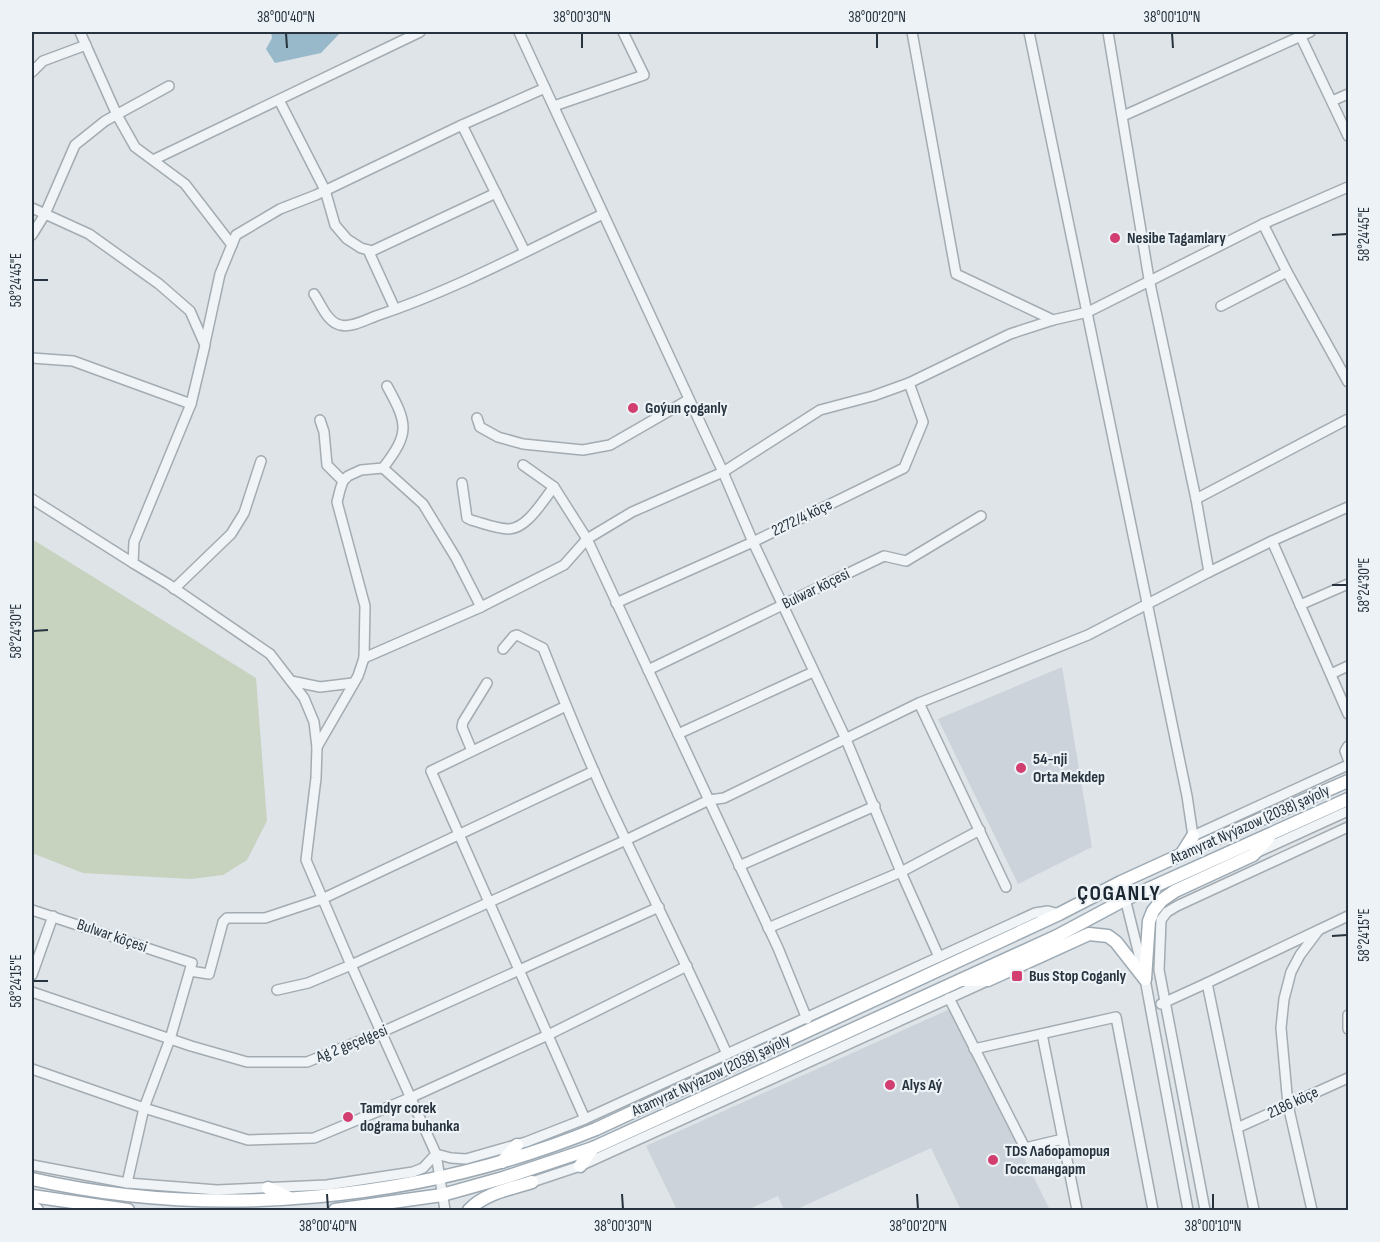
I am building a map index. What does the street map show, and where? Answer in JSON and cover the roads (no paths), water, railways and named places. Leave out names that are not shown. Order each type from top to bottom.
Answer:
[{"type":"main road","name":"Atamyrat Nyýazow (2038) şaýoly","points":[[32,1179],[128,1194],[228,1201],[362,1191],[500,1163],[596,1129],[1059,914],[1121,882],[1348,781]]},
{"type":"main road","name":"Atamyrat Nyýazow (2038) şaýoly","points":[[334,1210],[368,1209],[442,1195],[503,1178],[593,1148],[1057,936],[1126,899],[1348,799]]},
{"type":"main road","points":[[1145,979],[1148,933],[1153,911],[1162,900],[1175,891],[1253,855],[1272,834]]},
{"type":"main road","points":[[1181,855],[1193,836]]},
{"type":"main road","points":[[1178,876],[1211,874]]},
{"type":"main road","points":[[957,981],[988,980],[1089,934],[1108,936],[1122,947],[1145,979]]},
{"type":"main road","points":[[1042,956],[1057,936]]},
{"type":"main road","points":[[500,1163],[517,1145]]},
{"type":"main road","points":[[580,1166],[593,1148]]},
{"type":"main road","points":[[503,1178],[532,1182]]},
{"type":"main road","points":[[469,1210],[492,1194],[532,1182]]},
{"type":"main road","points":[[268,1188],[290,1198]]},
{"type":"main road","points":[[32,1196],[128,1210]]},
{"type":"street","points":[[80,32],[117,115],[135,147],[184,184],[232,245]]},
{"type":"street","points":[[153,160],[420,32]]},
{"type":"street","points":[[519,32],[845,737],[939,957]]},
{"type":"street","points":[[554,106],[644,75],[622,32]]},
{"type":"street","points":[[912,32],[956,274],[1053,320]]},
{"type":"street","points":[[1029,32],[1187,796],[1193,836],[1348,765]]},
{"type":"street","points":[[1108,32],[1149,279],[1196,499],[1209,572]]},
{"type":"street","points":[[1123,116],[1299,34],[1310,32]]},
{"type":"street","points":[[1299,34],[1348,136]]},
{"type":"street","points":[[32,72],[43,61],[86,45]]},
{"type":"street","points":[[32,235],[45,214],[75,145],[105,121],[169,86]]},
{"type":"street","points":[[133,563],[134,542],[191,404],[220,274],[236,235],[280,209],[326,190],[545,88]]},
{"type":"street","points":[[1332,101],[1348,94]]},
{"type":"street","points":[[279,100],[326,190],[335,225],[347,239],[361,248],[372,251],[496,193]]},
{"type":"street","points":[[462,125],[525,252]]},
{"type":"street","points":[[364,658],[481,607],[564,565],[587,540],[632,512],[723,472],[820,410],[873,396],[909,383],[1010,334],[1053,320],[1088,312],[1149,279],[1263,224],[1348,187]]},
{"type":"street","points":[[32,208],[89,234],[159,284],[190,311],[204,343]]},
{"type":"street","points":[[314,294],[331,321],[340,325],[348,325],[477,276],[603,214]]},
{"type":"street","points":[[1263,224],[1348,382]]},
{"type":"street","points":[[368,250],[395,309]]},
{"type":"street","points":[[1221,306],[1287,272]]},
{"type":"street","points":[[32,358],[73,361],[191,404]]},
{"type":"street","name":"2272/4 köçe","points":[[616,603],[753,542],[904,468],[923,422],[909,383]]},
{"type":"street","points":[[383,468],[401,442],[403,424],[402,412],[387,386]]},
{"type":"street","points":[[477,418],[480,427],[498,437],[523,444],[583,450],[610,445],[688,400]]},
{"type":"street","points":[[1196,499],[1348,419]]},
{"type":"street","points":[[320,420],[324,432],[327,465],[343,481]]},
{"type":"street","points":[[174,589],[231,534],[244,513],[261,460]]},
{"type":"street","points":[[523,465],[554,487],[587,540],[768,928],[807,1019]]},
{"type":"street","points":[[317,747],[358,676],[364,658],[365,606],[337,502],[343,481],[348,476],[361,470],[383,468],[423,504],[456,558],[481,607]]},
{"type":"street","points":[[462,483],[467,518],[507,529],[529,518],[554,487]]},
{"type":"street","points":[[32,499],[174,589],[270,654],[304,698],[314,722],[317,747],[316,778],[306,860],[436,1154],[445,1210]]},
{"type":"street","points":[[277,990],[309,983],[351,965],[627,840],[709,800],[724,798],[845,737],[919,703],[1088,635],[1209,572],[1348,507]]},
{"type":"street","name":"Bulwar köçesi","points":[[648,670],[885,556],[906,561],[981,516]]},
{"type":"street","points":[[1272,541],[1348,714]]},
{"type":"street","points":[[1300,605],[1348,584]]},
{"type":"street","points":[[503,649],[517,635],[543,648],[594,771],[727,1054]]},
{"type":"street","points":[[1331,674],[1348,666]]},
{"type":"street","points":[[678,734],[813,672]]},
{"type":"street","points":[[291,681],[320,687],[353,683]]},
{"type":"street","points":[[472,751],[462,727],[463,722],[487,683]]},
{"type":"street","points":[[919,703],[1006,886]]},
{"type":"street","points":[[566,706],[431,771],[585,1119]]},
{"type":"street","points":[[1348,746],[1345,751],[1348,759]]},
{"type":"street","points":[[127,1183],[144,1108],[170,1039],[191,967],[209,974],[227,918],[265,918],[322,899],[594,771]]},
{"type":"street","points":[[739,866],[875,806]]},
{"type":"street","points":[[1253,855],[1348,811]]},
{"type":"street","points":[[1205,1210],[1164,1003],[1159,970],[1161,920],[1167,912],[1348,827]]},
{"type":"street","points":[[768,928],[901,872],[980,830]]},
{"type":"street","points":[[1121,882],[1145,979],[1188,1210]]},
{"type":"street","name":"Ag 2 geçelgesi","points":[[32,992],[170,1039],[247,1062],[307,1062],[382,1032],[659,907]]},
{"type":"street","name":"Bulwar köçesi","points":[[32,910],[191,967]]},
{"type":"street","points":[[436,1154],[466,1159],[517,1145],[585,1119],[1035,913],[1048,911],[1059,914]]},
{"type":"street","points":[[32,975],[52,916]]},
{"type":"street","points":[[1150,1008],[1348,916]]},
{"type":"street","points":[[1312,1210],[1288,1105],[1281,1028],[1284,999],[1291,972],[1300,955],[1320,929]]},
{"type":"street","points":[[32,1069],[144,1108],[248,1140],[314,1138],[412,1097],[548,1035],[687,966]]},
{"type":"street","points":[[532,1182],[580,1166],[988,980]]},
{"type":"street","points":[[1207,983],[1254,1210]]},
{"type":"street","points":[[949,998],[1025,1148],[1063,1139]]},
{"type":"street","points":[[1348,1015],[1348,1029]]},
{"type":"street","points":[[974,1049],[1116,1017],[1153,1210]]},
{"type":"street","points":[[1042,1034],[1077,1210]]},
{"type":"street","name":"2186 köçe","points":[[1237,1128],[1348,1077]]},
{"type":"street","points":[[32,1165],[127,1183],[217,1190],[327,1185],[413,1172],[423,1168],[436,1154]]},
{"type":"water","points":[[271,32],[341,32],[321,53],[275,63],[266,49],[272,38]]},
{"type":"place","name":"Nesibe Tagamlary","points":[[1115,238]]},
{"type":"place","name":"Goýun çoganly","points":[[633,408]]},
{"type":"place","name":"54-nji Orta Mekdep","points":[[1021,768]]},
{"type":"place","name":"Bus Stop Coganly","points":[[1017,976]]},
{"type":"place","name":"Alys Aý","points":[[890,1085]]},
{"type":"place","name":"Tamdyr corek dograma buhanka","points":[[348,1117]]},
{"type":"place","name":"TDS Лаборатория Госстандарт","points":[[993,1160]]},
{"type":"district","name":"ÇOGANLY","points":[[1119,893]]}]
